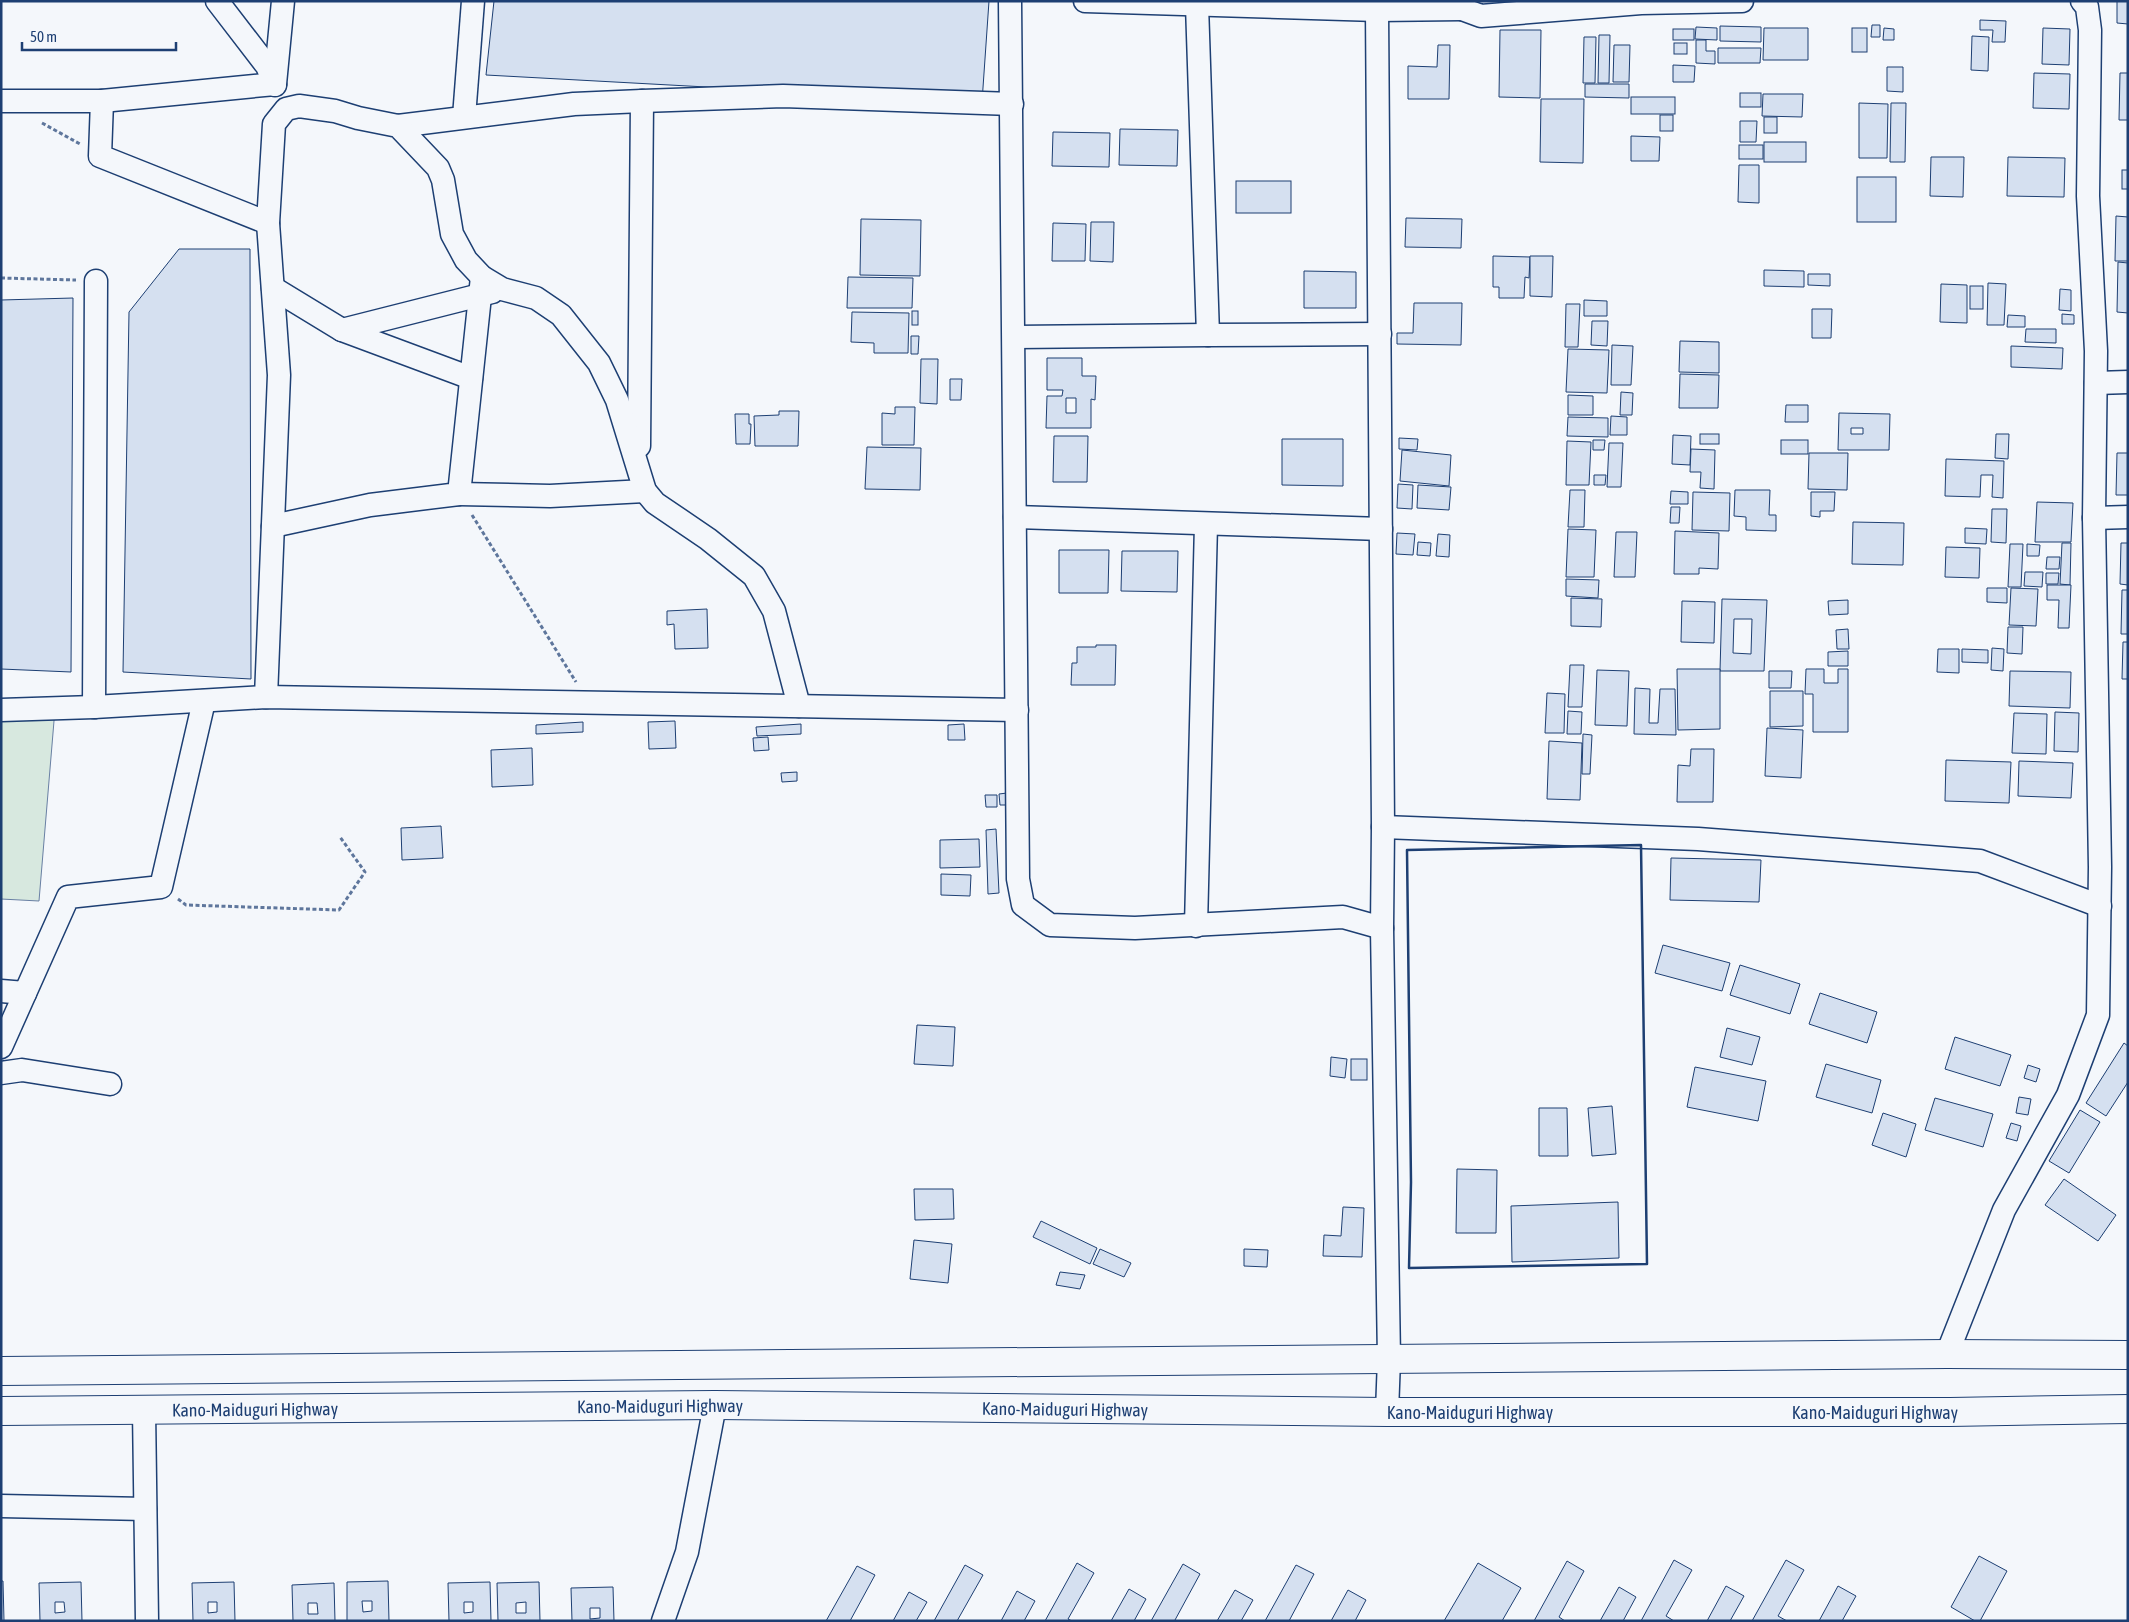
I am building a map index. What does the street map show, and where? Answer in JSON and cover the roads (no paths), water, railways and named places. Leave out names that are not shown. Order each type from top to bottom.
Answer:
[{"type":"highway","points":[[1,1371],[1947,1354],[2128,1355]]},
{"type":"highway","name":"Kano-Maiduguri Highway","points":[[1,1411],[715,1405],[1387,1412],[1950,1412],[2128,1409]]},
{"type":"street","points":[[217,1],[267,66],[286,109]]},
{"type":"street","points":[[275,84],[283,1]]},
{"type":"street","points":[[464,117],[472,1]]},
{"type":"street","points":[[1010,1],[1018,879],[1023,904],[1050,925],[1135,928],[1343,917],[1382,928]]},
{"type":"street","points":[[1085,1],[1377,10],[1461,5],[1481,16],[1641,3],[1742,1]]},
{"type":"street","points":[[1947,1354],[2004,1210],[2068,1095],[2098,1015],[2100,906],[2094,518],[2096,351],[2088,196],[2090,30],[2087,7],[2082,1]]},
{"type":"street","points":[[1197,5],[1208,335]]},
{"type":"street","points":[[1377,10],[1383,827],[1382,928],[1389,1359],[1387,1412]]},
{"type":"street","points":[[1,101],[102,101],[275,84]]},
{"type":"street","points":[[266,697],[279,375],[268,223],[274,124],[286,109],[299,106],[335,111],[398,126],[574,104],[642,101],[783,96],[1012,104]]},
{"type":"street","points":[[102,101],[100,156],[268,223]]},
{"type":"street","points":[[638,467],[642,101]]},
{"type":"street","points":[[398,126],[438,168],[443,180],[452,234],[481,286],[459,494]]},
{"type":"street","points":[[94,707],[96,281]]},
{"type":"street","points":[[342,330],[481,286],[536,298],[561,315],[599,363],[617,400],[645,491],[655,503],[708,539],[754,576],[774,612],[800,706]]},
{"type":"street","points":[[273,288],[342,330],[471,378]]},
{"type":"street","points":[[1014,337],[1380,334]]},
{"type":"street","points":[[2096,383],[2128,382]]},
{"type":"street","points":[[273,526],[370,505],[459,494],[550,496],[645,491]]},
{"type":"street","points":[[1015,516],[1381,529]]},
{"type":"street","points":[[2094,518],[2128,518]]},
{"type":"street","points":[[1196,926],[1206,524]]},
{"type":"street","points":[[1,710],[94,707],[266,697],[1017,710]]},
{"type":"street","points":[[1,1047],[68,896],[162,887],[204,701]]},
{"type":"street","points":[[1383,827],[1698,840],[1980,861],[2100,906]]},
{"type":"street","points":[[1,991],[25,993]]},
{"type":"street","points":[[1,1073],[22,1070],[110,1084]]},
{"type":"street","points":[[663,1621],[687,1552],[715,1405]]},
{"type":"street","points":[[144,1410],[148,1621]]},
{"type":"street","points":[[1,1506],[145,1509]]}]
